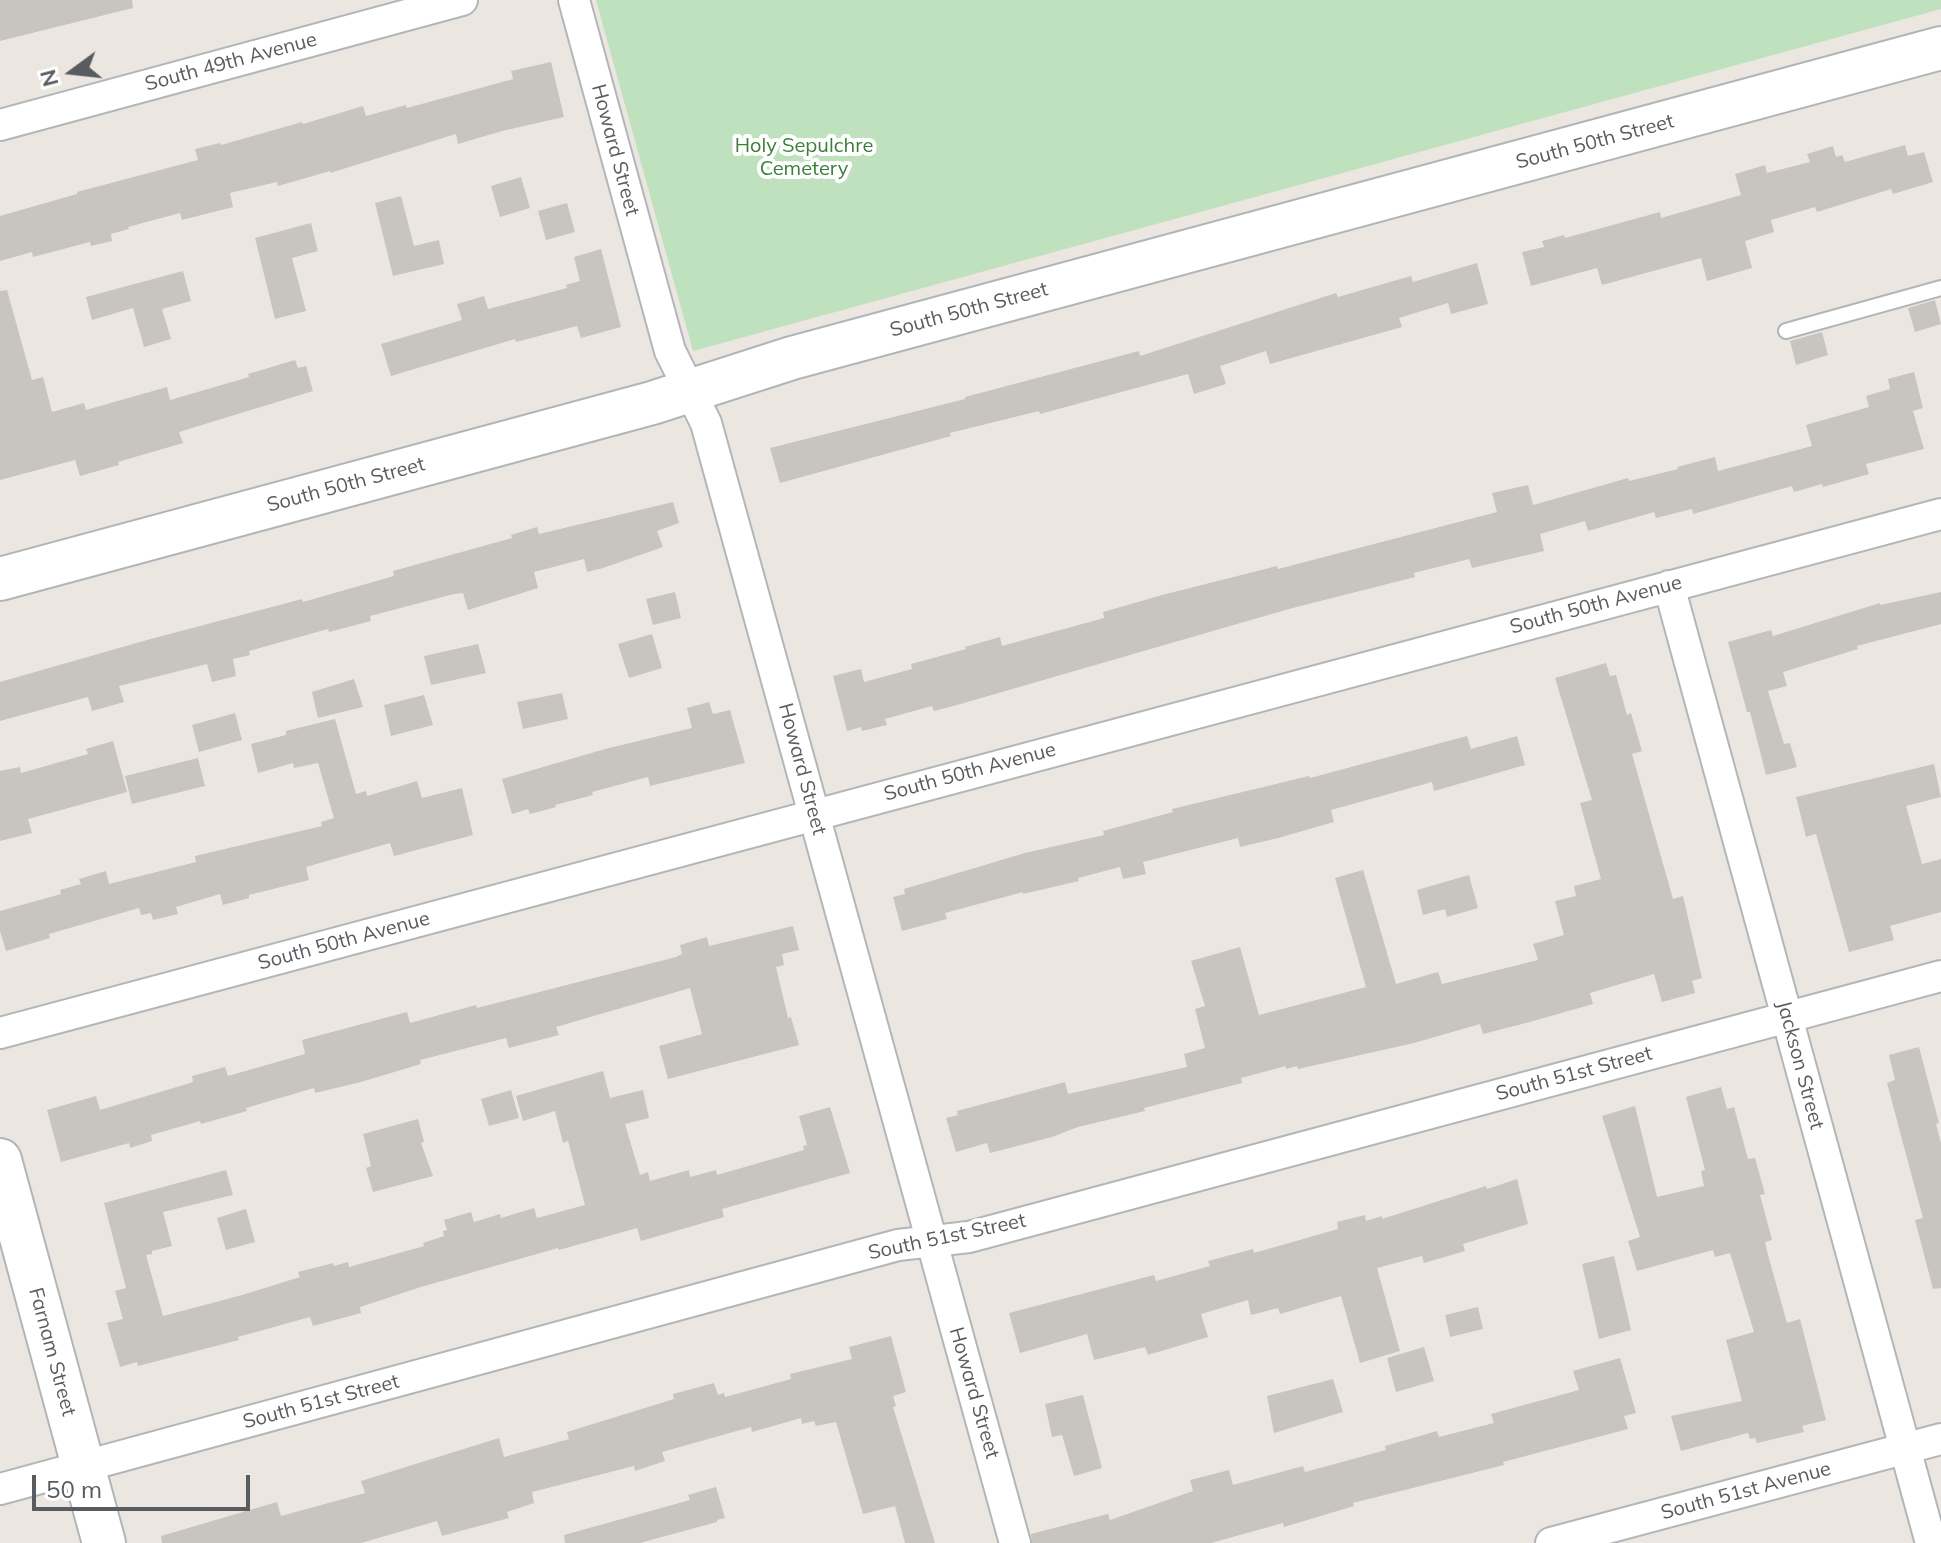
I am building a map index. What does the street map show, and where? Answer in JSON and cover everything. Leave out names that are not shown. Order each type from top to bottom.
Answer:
[{"type":"main road","name":"South 50th Street","points":[[0,579],[652,403],[792,358],[1941,48]]},
{"type":"main road","name":"Farnam Street","points":[[0,1160],[104,1543]]},
{"type":"street","name":"South 49th Avenue","points":[[0,125],[462,0]]},
{"type":"street","name":"Howard Street","points":[[574,0],[670,351],[706,423],[1015,1543]]},
{"type":"street","name":"South 50th Avenue","points":[[0,1033],[1941,514]]},
{"type":"street","name":"Jackson Street","points":[[1669,586],[1931,1543]]},
{"type":"street","name":"South 51st Street","points":[[0,1489],[883,1249],[969,1237],[1941,976]]},
{"type":"street","name":"South 51st Avenue","points":[[1551,1543],[1941,1439]]},
{"type":"lane","points":[[1786,331],[1941,288]]},
{"type":"green space","name":"Holy Sepulchre Cemetery","points":[[596,0],[1941,0],[1941,9],[693,351]]},
{"type":"building","points":[[0,0],[132,0],[133,8],[0,41]]},
{"type":"building","points":[[551,62],[564,117],[458,144],[456,134],[330,173],[278,186],[277,182],[230,193],[233,207],[182,220],[180,213],[128,227],[111,234],[112,241],[91,246],[90,242],[33,257],[32,252],[0,261],[0,216],[198,160],[195,149],[221,145],[363,106],[366,116],[406,105],[407,108],[513,79],[511,71]]},
{"type":"building","points":[[1905,145],[1908,156],[1924,152],[1933,182],[1893,194],[1891,189],[1817,212],[1815,207],[1771,220],[1774,232],[1745,241],[1752,268],[1707,281],[1701,258],[1602,285],[1597,268],[1531,286],[1522,252],[1544,247],[1542,241],[1564,235],[1565,238],[1660,212],[1661,218],[1741,195],[1735,174],[1765,165],[1767,173],[1810,162],[1807,154],[1833,146],[1836,157],[1842,155],[1845,162]]},
{"type":"building","points":[[521,177],[530,208],[500,217],[491,186]]},
{"type":"building","points":[[401,196],[414,246],[439,240],[444,264],[393,276],[375,203]]},
{"type":"building","points":[[567,203],[575,232],[546,240],[538,211]]},
{"type":"building","points":[[311,223],[318,251],[292,258],[306,311],[275,319],[255,238]]},
{"type":"building","points":[[601,249],[621,327],[581,338],[577,326],[516,342],[515,339],[391,376],[381,344],[462,320],[457,304],[484,296],[488,309],[567,288],[566,285],[580,281],[574,257]]},
{"type":"building","points":[[1477,263],[1488,304],[1451,314],[1448,303],[1399,318],[1402,327],[1270,364],[1266,351],[1220,366],[1226,384],[1194,394],[1188,374],[1040,414],[1039,411],[950,433],[951,436],[780,483],[770,448],[1139,351],[1140,356],[1336,293],[1338,297],[1411,276],[1413,282]]},
{"type":"building","points":[[183,271],[191,301],[162,309],[171,339],[144,347],[133,308],[92,320],[86,297]]},
{"type":"building","points":[[7,290],[32,380],[43,377],[52,412],[84,403],[86,410],[167,387],[170,400],[295,360],[298,368],[306,366],[313,391],[179,432],[183,443],[118,462],[119,465],[80,476],[75,460],[0,480],[0,291]]},
{"type":"building","points":[[1935,300],[1941,324],[1915,332],[1908,308]]},
{"type":"building","points":[[1822,332],[1828,355],[1796,365],[1790,341]]},
{"type":"building","points":[[1914,372],[1923,408],[1913,411],[1924,449],[1866,464],[1869,474],[1794,492],[1792,486],[1693,514],[1692,509],[1656,518],[1654,512],[1588,531],[1585,521],[1540,534],[1544,551],[1472,568],[1469,559],[1414,573],[1415,577],[1289,609],[957,705],[934,711],[932,706],[885,719],[887,725],[847,731],[833,676],[861,669],[864,682],[912,669],[911,664],[1000,637],[1002,646],[1104,618],[1103,612],[1162,595],[1277,566],[1278,569],[1497,512],[1492,493],[1528,485],[1533,505],[1715,457],[1718,471],[1812,446],[1806,425],[1869,407],[1866,396],[1890,389],[1888,379]]},
{"type":"building","points":[[673,502],[679,523],[657,531],[663,547],[603,568],[587,572],[584,559],[534,572],[538,588],[468,610],[463,593],[454,594],[370,616],[371,621],[329,632],[328,629],[249,651],[250,655],[233,659],[236,676],[212,682],[207,664],[119,686],[124,702],[92,711],[88,697],[0,721],[0,682],[394,576],[393,571],[512,538],[511,535],[537,527],[539,534]]},
{"type":"building","points":[[675,592],[681,618],[653,625],[646,599]]},
{"type":"building","points":[[1941,592],[1941,624],[1857,646],[1858,649],[1783,672],[1787,686],[1768,691],[1784,744],[1790,743],[1797,767],[1766,775],[1728,642],[1771,630],[1773,636],[1880,603]]},
{"type":"building","points":[[652,634],[662,668],[629,678],[618,644]]},
{"type":"building","points":[[478,644],[486,673],[431,685],[424,656]]},
{"type":"building","points":[[1606,663],[1610,676],[1616,675],[1627,715],[1631,713],[1642,751],[1632,754],[1673,899],[1683,896],[1702,978],[1692,981],[1695,993],[1662,1002],[1654,974],[1590,993],[1593,1004],[1483,1034],[1480,1024],[1414,1043],[1298,1069],[1297,1066],[1286,1069],[1286,1066],[1241,1078],[1242,1083],[1144,1108],[1145,1111],[1078,1127],[1052,1137],[990,1153],[987,1143],[956,1152],[946,1118],[958,1115],[957,1111],[1065,1082],[1068,1094],[1187,1067],[1184,1054],[1205,1048],[1195,1009],[1205,1006],[1191,961],[1240,947],[1259,1015],[1366,987],[1335,878],[1363,870],[1396,984],[1438,972],[1442,984],[1538,960],[1533,944],[1564,935],[1555,901],[1576,896],[1574,886],[1601,879],[1580,803],[1592,800],[1555,678]]},
{"type":"building","points":[[354,679],[363,707],[318,718],[312,692]]},
{"type":"building","points":[[562,693],[568,719],[523,729],[517,702]]},
{"type":"building","points":[[424,695],[433,725],[391,736],[384,705]]},
{"type":"building","points":[[709,702],[713,714],[730,710],[745,763],[650,786],[648,777],[592,792],[593,795],[556,807],[530,814],[528,809],[512,814],[502,779],[692,728],[687,708]]},
{"type":"building","points":[[235,713],[242,740],[199,752],[192,725]]},
{"type":"building","points":[[335,719],[356,794],[366,791],[367,796],[417,781],[422,798],[462,788],[473,835],[394,856],[390,843],[306,867],[309,880],[249,895],[249,898],[223,905],[220,894],[176,907],[178,914],[153,920],[151,913],[141,915],[139,908],[49,934],[50,938],[6,951],[0,931],[0,911],[61,894],[60,890],[81,884],[79,879],[106,871],[109,884],[196,862],[195,856],[322,826],[321,822],[334,818],[318,763],[294,768],[293,763],[258,773],[251,744],[286,735],[286,731]]},
{"type":"building","points":[[1467,736],[1471,749],[1517,736],[1525,765],[1434,791],[1432,782],[1331,810],[1334,822],[1278,838],[1240,847],[1238,838],[1143,862],[1146,874],[1123,879],[1120,867],[1078,878],[1079,881],[945,913],[947,919],[902,931],[893,897],[905,894],[904,889],[1025,853],[1104,835],[1103,831],[1173,812],[1172,809],[1310,778]]},
{"type":"building","points":[[113,741],[127,792],[28,819],[32,833],[0,841],[0,771],[20,767],[21,773],[88,754],[86,749]]},
{"type":"building","points":[[198,758],[205,786],[132,804],[125,776]]},
{"type":"building","points":[[1934,764],[1941,797],[1906,806],[1922,864],[1941,859],[1941,912],[1890,926],[1894,940],[1849,952],[1816,834],[1806,837],[1796,797]]},
{"type":"building","points":[[1469,875],[1478,908],[1447,917],[1445,909],[1423,915],[1417,890]]},
{"type":"building","points":[[793,926],[799,950],[782,954],[784,965],[776,967],[788,1018],[791,1017],[799,1045],[668,1079],[659,1046],[702,1034],[690,988],[556,1027],[559,1035],[509,1048],[506,1038],[420,1060],[421,1064],[361,1082],[315,1093],[314,1088],[246,1108],[247,1111],[151,1135],[152,1141],[130,1148],[129,1143],[61,1162],[47,1110],[96,1096],[100,1110],[193,1082],[192,1076],[225,1067],[228,1076],[305,1054],[302,1040],[407,1012],[410,1023],[676,957],[682,954],[680,945],[707,937],[709,946]]},
{"type":"building","points":[[1919,1047],[1939,1123],[1936,1124],[1941,1143],[1941,1288],[1933,1289],[1915,1220],[1923,1218],[1887,1083],[1895,1080],[1889,1055]]},
{"type":"building","points":[[603,1071],[610,1098],[643,1090],[649,1118],[625,1124],[640,1175],[648,1172],[650,1181],[689,1170],[690,1177],[716,1170],[717,1175],[804,1150],[803,1146],[807,1145],[799,1116],[830,1107],[850,1173],[722,1209],[724,1217],[641,1241],[637,1228],[421,1287],[360,1307],[361,1313],[313,1326],[310,1317],[238,1337],[239,1340],[138,1366],[137,1362],[120,1367],[107,1323],[123,1319],[115,1291],[126,1288],[104,1203],[226,1170],[233,1195],[163,1212],[172,1246],[146,1255],[163,1316],[300,1277],[298,1272],[333,1263],[334,1266],[348,1262],[349,1267],[424,1246],[423,1243],[444,1236],[443,1231],[447,1230],[444,1220],[471,1212],[474,1222],[534,1208],[537,1218],[585,1205],[568,1141],[563,1143],[555,1111],[523,1121],[516,1096]]},
{"type":"building","points":[[1721,1087],[1727,1109],[1734,1107],[1748,1159],[1755,1158],[1765,1194],[1760,1195],[1772,1240],[1765,1242],[1768,1255],[1787,1323],[1800,1319],[1826,1420],[1802,1426],[1804,1432],[1757,1443],[1755,1438],[1750,1439],[1748,1433],[1681,1451],[1671,1416],[1742,1401],[1726,1340],[1754,1332],[1730,1253],[1715,1257],[1713,1250],[1637,1271],[1628,1241],[1640,1237],[1602,1116],[1635,1106],[1657,1197],[1704,1186],[1701,1171],[1705,1170],[1686,1097]]},
{"type":"building","points":[[511,1090],[519,1118],[489,1126],[481,1099]]},
{"type":"building","points":[[418,1119],[424,1142],[421,1143],[433,1176],[373,1192],[366,1168],[371,1166],[363,1134]]},
{"type":"building","points":[[1517,1179],[1528,1224],[1463,1244],[1465,1251],[1424,1263],[1422,1256],[1377,1268],[1400,1351],[1360,1363],[1341,1296],[1280,1314],[1278,1308],[1251,1315],[1248,1300],[1201,1314],[1208,1337],[1148,1355],[1145,1347],[1094,1360],[1087,1334],[1020,1353],[1009,1313],[1154,1275],[1156,1281],[1210,1266],[1208,1261],[1253,1249],[1254,1253],[1338,1229],[1337,1222],[1365,1215],[1366,1221],[1382,1216],[1382,1219]]},
{"type":"building","points":[[246,1209],[255,1242],[226,1250],[217,1218]]},
{"type":"building","points":[[1614,1256],[1631,1330],[1599,1339],[1582,1264]]},
{"type":"building","points":[[1478,1307],[1483,1329],[1450,1337],[1445,1315]]},
{"type":"building","points":[[891,1336],[906,1392],[893,1396],[896,1406],[893,1407],[935,1543],[905,1543],[895,1506],[863,1514],[836,1422],[816,1426],[814,1421],[802,1424],[801,1418],[752,1432],[751,1427],[662,1452],[665,1461],[635,1471],[634,1466],[532,1492],[534,1503],[507,1512],[509,1518],[442,1536],[437,1521],[361,1543],[162,1543],[161,1536],[277,1502],[281,1516],[365,1493],[361,1481],[499,1438],[504,1457],[569,1439],[567,1432],[674,1399],[673,1394],[714,1383],[718,1395],[724,1393],[725,1397],[791,1379],[790,1374],[852,1359],[849,1347]]},
{"type":"building","points":[[1424,1347],[1434,1381],[1396,1392],[1387,1358]]},
{"type":"building","points":[[1620,1358],[1636,1413],[1624,1416],[1628,1429],[1503,1462],[1504,1465],[1353,1503],[1354,1506],[1284,1527],[1283,1523],[1211,1543],[1032,1543],[1031,1534],[1108,1514],[1110,1520],[1193,1491],[1190,1480],[1229,1470],[1233,1485],[1303,1466],[1305,1472],[1386,1450],[1385,1446],[1437,1431],[1439,1437],[1494,1423],[1491,1414],[1579,1390],[1573,1371]]},
{"type":"building","points":[[1333,1379],[1343,1412],[1274,1433],[1267,1396]]},
{"type":"building","points":[[1083,1395],[1102,1468],[1074,1476],[1062,1435],[1052,1437],[1045,1404]]},
{"type":"building","points":[[716,1487],[725,1518],[717,1522],[640,1543],[565,1543],[564,1535],[690,1500],[688,1495]]}]
